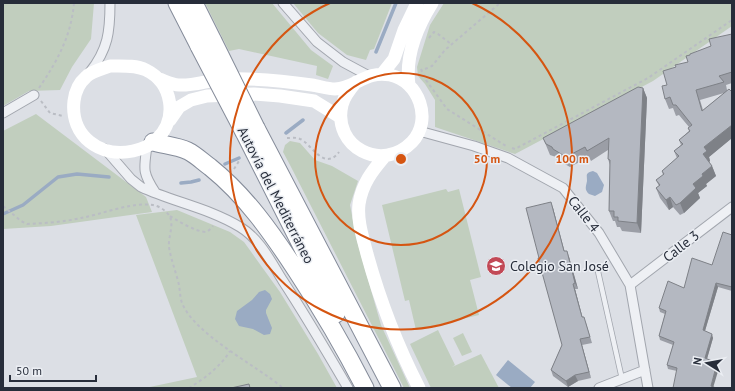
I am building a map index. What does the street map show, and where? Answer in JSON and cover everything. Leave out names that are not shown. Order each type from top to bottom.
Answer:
[{"type":"highway","name":"Autovía del Mediterráneo","points":[[177,3],[206,43],[250,130],[374,388]]},
{"type":"highway","name":"Autovía del Mediterráneo","points":[[194,3],[206,43]]},
{"type":"highway","name":"Autovía del Mediterráneo","points":[[250,130],[392,388]]},
{"type":"highway","points":[[150,144],[181,149],[195,155],[224,178],[247,202],[272,233],[315,298],[365,388]]},
{"type":"street","points":[[110,3],[110,24],[105,48],[97,63],[82,81],[75,95],[74,111],[75,120],[78,127],[86,139],[98,148],[127,152],[150,144],[161,135],[168,121],[179,107],[191,100],[207,96],[254,94],[306,100],[320,105],[340,117]]},
{"type":"street","points":[[283,3],[317,42],[343,62],[375,75],[392,75],[409,84],[417,94],[421,106],[422,119],[419,131],[413,141],[396,154],[385,156],[372,155],[360,150],[350,142],[343,130],[340,117],[342,104],[347,92],[356,82]]},
{"type":"street","points":[[159,79],[179,85],[226,79],[253,79],[312,85],[334,89],[344,88],[375,75],[389,67],[394,59],[404,30],[416,3]]},
{"type":"street","points":[[409,84],[407,73],[410,51],[432,3]]},
{"type":"street","points":[[87,76],[99,69],[110,66],[140,67],[147,70],[163,84],[170,100],[171,107],[168,121]]},
{"type":"street","points":[[3,113],[34,95]]},
{"type":"street","name":"Calle 4","points":[[419,131],[474,146],[508,158],[563,188],[599,233],[630,286],[648,388]]},
{"type":"street","points":[[150,144],[144,164],[144,173],[146,180],[155,192]]},
{"type":"street","points":[[105,149],[136,183],[146,189],[216,216],[239,226],[249,233],[276,270],[348,388]]},
{"type":"street","points":[[385,156],[371,173],[363,187],[359,205],[359,223],[372,273],[388,320],[406,363],[419,388]]},
{"type":"street","name":"Calle 3","points":[[630,286],[732,207]]},
{"type":"street","points":[[599,388],[645,370]]},
{"type":"lane","points":[[597,267],[622,379]]},
{"type":"path","points":[[65,116],[50,113],[34,95],[58,58],[67,39],[74,3]]},
{"type":"path","points":[[425,69],[432,66],[451,44],[500,3]]},
{"type":"path","points":[[420,64],[426,80],[447,109],[501,143],[515,148],[648,78],[732,20]]},
{"type":"path","points":[[427,43],[429,36],[434,32],[451,44]]},
{"type":"path","points":[[287,138],[299,138],[315,153],[323,158],[330,159],[339,152]]},
{"type":"path","points":[[231,174],[239,161]]},
{"type":"path","points":[[3,206],[27,224],[81,218],[130,207],[153,205],[161,207],[170,216],[196,229],[205,232],[213,226]]},
{"type":"path","points":[[170,216],[172,223],[169,245],[171,259],[186,312],[212,337],[284,388]]},
{"type":"path","points":[[189,388],[227,357],[230,350]]},
{"type":"green space","points":[[3,3],[94,3],[91,39],[72,67],[60,90],[29,91],[3,106]]},
{"type":"green space","points":[[205,3],[272,3],[311,50],[333,66],[328,79],[316,75],[317,66],[239,49],[229,51]]},
{"type":"green space","points":[[293,3],[392,3],[374,49],[370,50],[366,60],[347,55],[318,33]]},
{"type":"green space","points":[[444,3],[732,3],[732,26],[653,81],[515,154],[435,127],[435,100],[418,76],[417,67],[430,25]]},
{"type":"green space","points":[[36,114],[146,197],[152,212],[51,226],[3,229],[3,131]]},
{"type":"green space","points":[[290,141],[300,143],[315,160],[332,166],[358,181],[350,205],[357,241],[381,325],[410,388],[404,388],[283,152],[285,145]]},
{"type":"green space","points":[[446,189],[448,192],[459,189],[481,277],[470,280],[479,315],[416,330],[409,300],[405,301],[382,205]]},
{"type":"green space","points":[[177,210],[230,232],[244,242],[280,292],[337,388],[145,388],[197,377],[136,215]]},
{"type":"green space","points":[[438,330],[455,365],[452,367],[481,354],[499,388],[431,388],[410,344]]},
{"type":"green space","points":[[463,333],[472,352],[462,356],[453,338]]},
{"type":"water","points":[[593,171],[597,173],[604,185],[602,192],[595,196],[586,191],[587,174]]},
{"type":"water","points":[[265,290],[270,294],[272,299],[266,313],[272,328],[270,334],[264,335],[253,329],[239,326],[235,319],[237,311],[252,300],[259,292]]},
{"type":"water","points":[[508,360],[535,382],[530,388],[512,388],[496,375]]},
{"type":"building","points":[[732,34],[732,72],[719,76],[724,82],[696,90],[702,111],[729,89],[732,92],[732,125],[704,147],[707,151],[703,154],[712,166],[693,184],[696,188],[676,205],[670,197],[666,200],[656,188],[660,185],[656,180],[664,174],[662,171],[679,156],[674,151],[683,144],[679,140],[690,131],[688,128],[692,125],[676,105],[673,105],[670,97],[665,99],[662,86],[667,85],[663,71],[676,67],[675,65],[688,62],[686,56],[711,46],[709,39]]},
{"type":"building","points":[[638,87],[643,88],[637,223],[618,221],[618,217],[614,217],[614,211],[609,211],[609,138],[587,151],[585,147],[566,157],[546,144],[543,138]]},
{"type":"building","points":[[551,202],[564,251],[567,251],[575,283],[573,284],[582,317],[584,317],[590,337],[580,339],[589,372],[575,375],[566,381],[551,370],[562,345],[526,208]]},
{"type":"building","points":[[723,232],[732,235],[732,287],[716,283],[703,330],[712,334],[705,358],[717,363],[711,386],[716,388],[673,388],[677,368],[667,365],[674,342],[659,336],[666,311],[659,308],[668,281],[684,288],[692,258],[712,265]]},
{"type":"building","points":[[249,384],[250,388],[231,388]]},
{"type":"waterway","points":[[376,52],[396,3]]},
{"type":"waterway","points":[[286,133],[303,120]]},
{"type":"waterway","points":[[225,164],[239,158]]},
{"type":"waterway","points":[[3,214],[23,205],[58,177],[77,174],[109,177]]},
{"type":"waterway","points":[[181,183],[199,180]]},
{"type":"place","name":"Colegio San José","points":[[496,266]]}]
